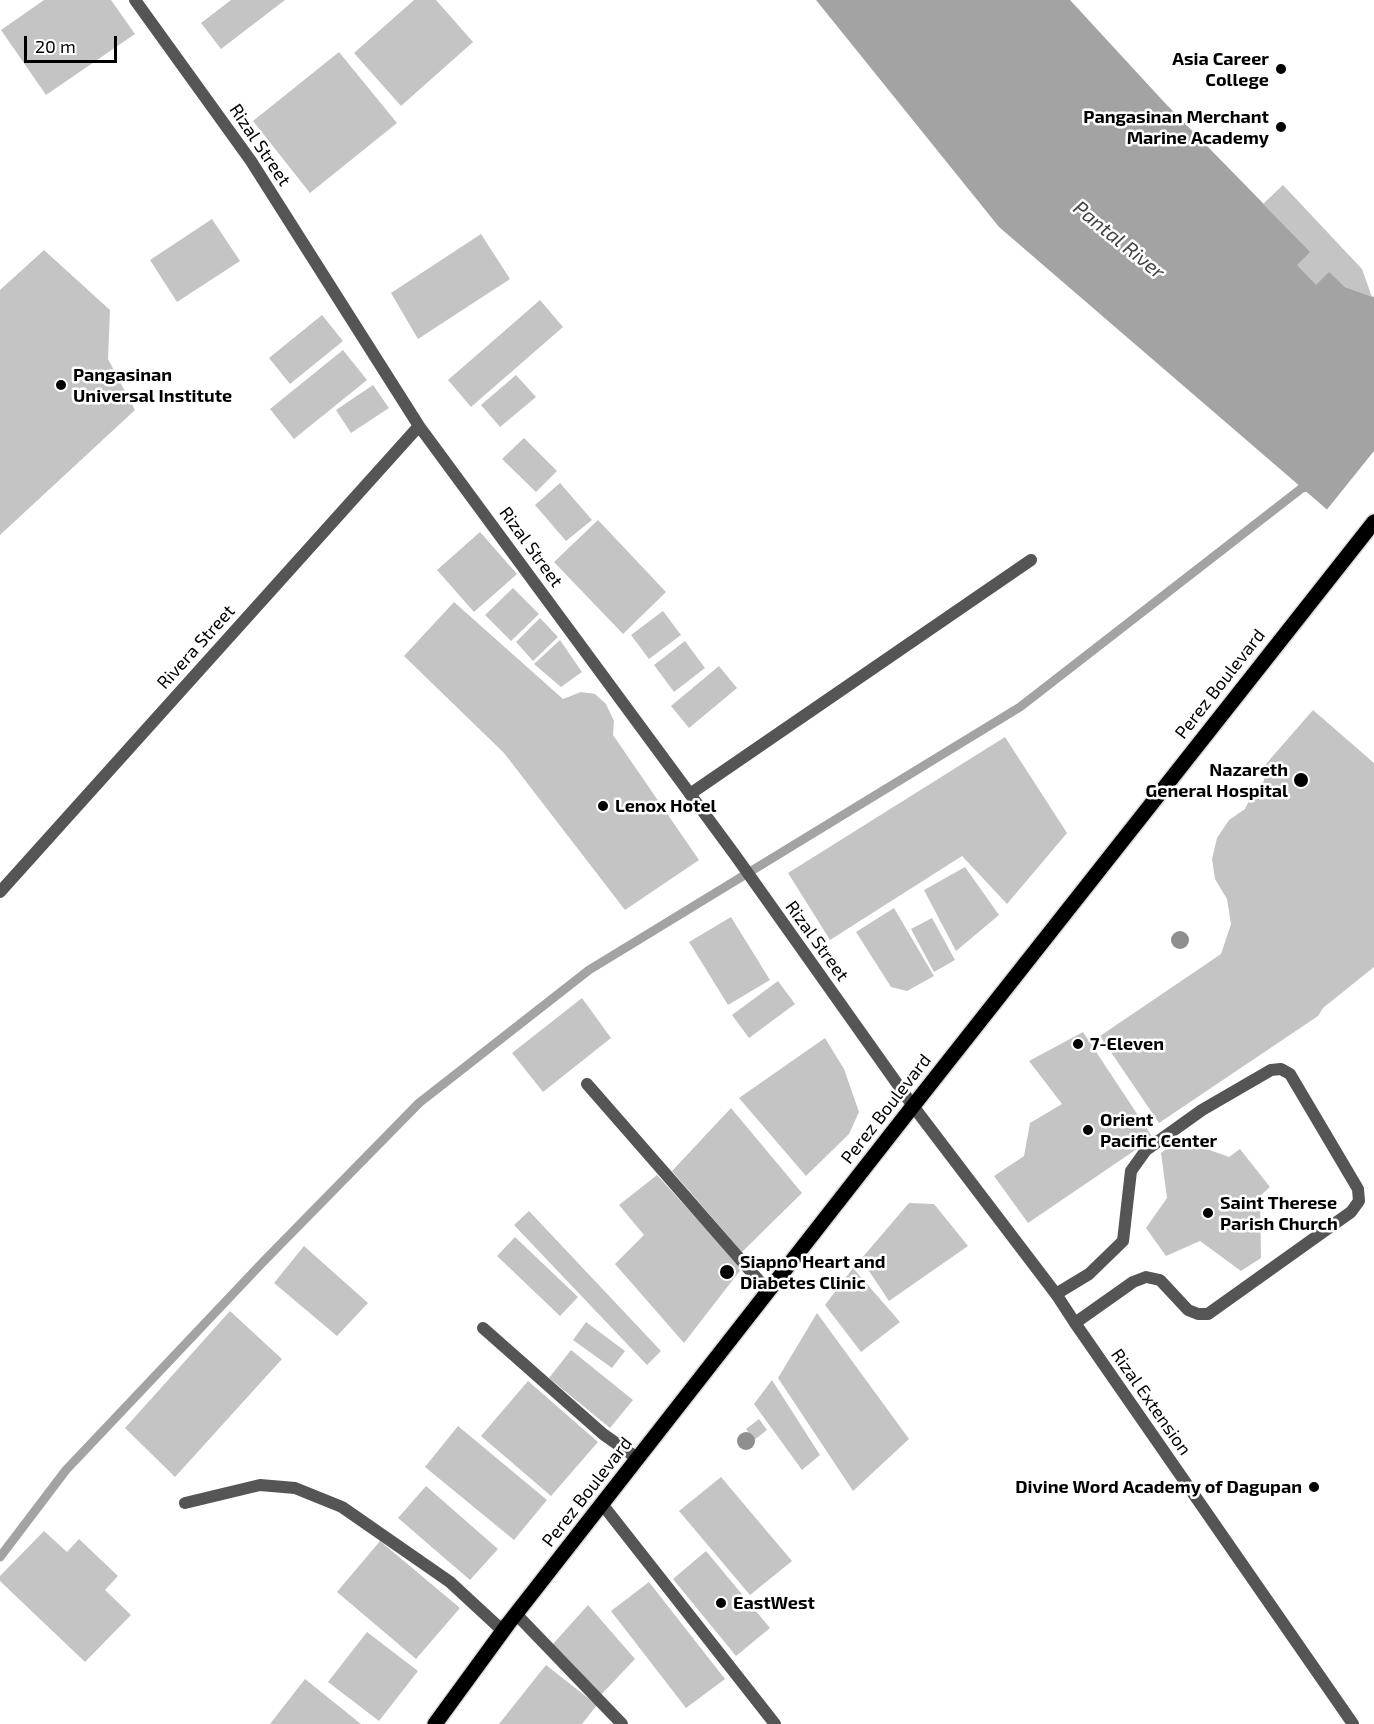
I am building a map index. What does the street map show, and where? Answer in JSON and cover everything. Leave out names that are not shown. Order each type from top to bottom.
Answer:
[{"type":"main road","name":"Perez Boulevard","points":[[435,1724],[502,1631],[637,1458],[1374,522]]},
{"type":"street","name":"Rizal Street","points":[[135,0],[250,160],[419,426],[735,855],[912,1106]]},
{"type":"street","name":"Rivera Street","points":[[0,892],[419,426]]},
{"type":"street","points":[[690,794],[1031,560]]},
{"type":"street","points":[[1056,1294],[1089,1274],[1123,1241],[1131,1171],[1146,1150],[1202,1110],[1271,1070],[1281,1069],[1290,1074],[1358,1189],[1359,1201],[1351,1212],[1208,1314],[1198,1314],[1188,1310],[1160,1280],[1146,1277],[1133,1282],[1075,1323]]},
{"type":"street","points":[[587,1084],[768,1291]]},
{"type":"street","name":"Rizal Extension","points":[[912,1106],[1056,1294],[1353,1724]]},
{"type":"street","points":[[483,1328],[603,1434],[637,1458]]},
{"type":"street","points":[[185,1503],[260,1485],[295,1488],[342,1507],[450,1582],[502,1631]]},
{"type":"street","points":[[602,1504],[775,1724]]},
{"type":"street","points":[[516,1614],[622,1724]]},
{"type":"water","name":"Pantal River","points":[[816,0],[1070,0],[1165,103],[1345,287],[1374,297],[1374,550],[999,227]]},
{"type":"pier","points":[[1374,451],[1374,553],[1325,512]]},
{"type":"building","points":[[44,0],[111,0],[135,34],[46,95],[1,30]]},
{"type":"building","points":[[231,0],[285,0],[221,49],[201,23]]},
{"type":"building","points":[[414,0],[436,0],[473,42],[401,106],[354,53]]},
{"type":"building","points":[[339,52],[397,123],[310,193],[253,121]]},
{"type":"building","points":[[1283,185],[1362,269],[1372,297],[1345,287],[1329,272],[1316,285],[1297,265],[1310,252],[1263,204]]},
{"type":"building","points":[[212,219],[240,261],[177,302],[150,260]]},
{"type":"building","points":[[481,234],[510,279],[418,339],[391,293]]},
{"type":"building","name":"Pangasinan Universal Institute","points":[[44,250],[110,310],[108,359],[135,410],[0,535],[0,290]]},
{"type":"building","points":[[540,300],[563,327],[471,407],[448,380]]},
{"type":"building","points":[[322,315],[343,341],[290,384],[269,358]]},
{"type":"building","points":[[343,350],[367,380],[294,439],[270,409]]},
{"type":"building","points":[[516,375],[536,397],[500,427],[481,405]]},
{"type":"building","points":[[373,385],[389,408],[351,433],[336,410]]},
{"type":"building","points":[[524,438],[557,471],[536,492],[502,459]]},
{"type":"building","points":[[560,483],[592,520],[566,541],[535,505]]},
{"type":"building","points":[[598,520],[666,592],[623,634],[554,562]]},
{"type":"building","points":[[480,532],[517,574],[474,612],[437,570]]},
{"type":"building","points":[[513,588],[539,614],[511,641],[485,615]]},
{"type":"building","name":"Lenox Hotel","points":[[454,602],[563,699],[581,692],[595,694],[606,704],[614,721],[613,735],[699,860],[625,910],[504,753],[404,656]]},
{"type":"building","points":[[663,611],[681,635],[649,659],[631,635]]},
{"type":"building","points":[[540,618],[558,637],[533,661],[516,642]]},
{"type":"building","points":[[560,640],[582,672],[561,687],[534,664]]},
{"type":"building","points":[[685,641],[705,668],[674,692],[654,665]]},
{"type":"building","points":[[719,666],[737,688],[689,728],[671,706]]},
{"type":"building","name":"Nazareth General Hospital","points":[[1313,710],[1374,763],[1374,967],[1323,1008],[1318,1016],[1159,1123],[1100,1036],[1221,954],[1231,924],[1227,899],[1215,879],[1212,859],[1217,838],[1229,820],[1245,809],[1253,793],[1264,781],[1265,765]]},
{"type":"building","points":[[1005,737],[1067,833],[1007,904],[962,856],[830,940],[788,873]]},
{"type":"building","points":[[965,867],[999,915],[956,951],[924,890]]},
{"type":"building","points":[[894,908],[934,976],[907,991],[891,987],[856,932]]},
{"type":"building","points":[[731,917],[770,980],[728,1005],[689,942]]},
{"type":"building","points":[[932,918],[955,960],[934,972],[911,929]]},
{"type":"building","points":[[778,981],[795,1004],[749,1038],[732,1015]]},
{"type":"building","points":[[582,998],[611,1038],[543,1092],[512,1053]]},
{"type":"building","name":"Orient Pacific Center","points":[[1083,1032],[1153,1138],[1028,1223],[994,1176],[1024,1156],[1030,1123],[1062,1104],[1029,1061]]},
{"type":"building","points":[[825,1038],[844,1069],[859,1112],[849,1134],[806,1176],[739,1098]]},
{"type":"building","points":[[731,1108],[802,1193],[742,1252],[672,1171]]},
{"type":"building","name":"Saint Therese Parish Church","points":[[1179,1139],[1229,1157],[1240,1149],[1270,1187],[1260,1196],[1261,1258],[1241,1271],[1200,1241],[1166,1256],[1146,1228],[1167,1198],[1161,1153]]},
{"type":"building","points":[[657,1175],[742,1268],[684,1343],[615,1264],[644,1235],[619,1205]]},
{"type":"building","points":[[909,1203],[934,1204],[968,1246],[889,1301],[861,1259]]},
{"type":"building","points":[[529,1211],[661,1351],[647,1365],[514,1225]]},
{"type":"building","points":[[515,1237],[578,1297],[560,1316],[497,1256]]},
{"type":"building","points":[[304,1246],[368,1303],[337,1336],[274,1283]]},
{"type":"building","points":[[853,1268],[900,1322],[861,1352],[825,1305]]},
{"type":"building","points":[[230,1311],[282,1359],[175,1477],[125,1428]]},
{"type":"building","points":[[817,1313],[909,1439],[853,1491],[778,1378]]},
{"type":"building","points":[[586,1322],[625,1351],[612,1368],[573,1340]]},
{"type":"building","points":[[571,1350],[633,1400],[610,1428],[549,1378]]},
{"type":"building","points":[[772,1380],[820,1455],[802,1470],[754,1404]]},
{"type":"building","points":[[528,1381],[598,1442],[551,1496],[481,1436]]},
{"type":"building","points":[[759,1419],[767,1430],[754,1440],[746,1429]]},
{"type":"building","points":[[458,1426],[547,1500],[514,1540],[425,1467]]},
{"type":"building","points":[[721,1477],[792,1561],[750,1595],[679,1511]]},
{"type":"building","points":[[426,1486],[498,1549],[470,1580],[398,1518]]},
{"type":"building","points":[[44,1531],[67,1552],[79,1539],[118,1576],[105,1590],[131,1615],[85,1662],[0,1581],[0,1576]]},
{"type":"building","points":[[380,1541],[460,1608],[416,1659],[337,1592]]},
{"type":"building","name":"EastWest","points":[[706,1551],[770,1628],[736,1656],[673,1579]]},
{"type":"building","points":[[649,1582],[725,1679],[686,1708],[611,1611]]},
{"type":"building","points":[[588,1605],[635,1659],[600,1696],[553,1644]]},
{"type":"building","points":[[367,1632],[418,1671],[379,1721],[328,1682]]},
{"type":"building","points":[[546,1665],[597,1705],[582,1724],[499,1724]]},
{"type":"building","points":[[305,1679],[361,1724],[270,1724]]},
{"type":"waterway","points":[[0,1557],[66,1470],[263,1262],[419,1103],[589,970],[1020,707],[1302,488],[1313,486]]},
{"type":"place","name":"Asia Career College","points":[[1281,69]]},
{"type":"place","name":"Pangasinan Merchant Marine Academy","points":[[1281,127]]},
{"type":"place","name":"Pangasinan Universal Institute","points":[[61,385]]},
{"type":"place","name":"Nazareth General Hospital","points":[[1301,780]]},
{"type":"place","name":"Lenox Hotel","points":[[603,806]]},
{"type":"place","name":"7-Eleven","points":[[1078,1044]]},
{"type":"place","name":"Orient Pacific Center","points":[[1088,1130]]},
{"type":"place","name":"Saint Therese Parish Church","points":[[1208,1213]]},
{"type":"place","name":"Siapno Heart and Diabetes Clinic","points":[[727,1272]]},
{"type":"place","name":"Divine Word Academy of Dagupan","points":[[1314,1487]]},
{"type":"place","name":"EastWest","points":[[721,1603]]}]
